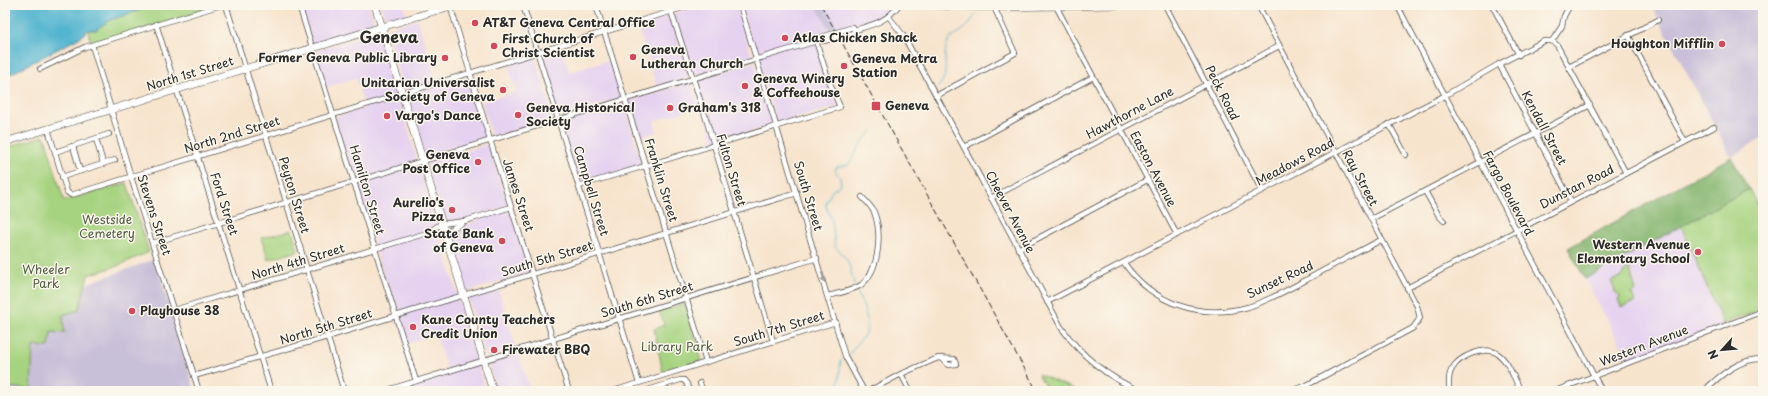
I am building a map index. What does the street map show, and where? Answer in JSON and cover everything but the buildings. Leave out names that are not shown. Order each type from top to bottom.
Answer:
[{"type":"main road","points":[[375,5],[493,391]]},
{"type":"main road","name":"North 1st Street","points":[[5,142],[452,5]]},
{"type":"main road","points":[[931,5],[994,7],[1120,5]]},
{"type":"street","points":[[40,69],[92,44],[221,5]]},
{"type":"street","name":"Peyton Street","points":[[226,5],[344,391]]},
{"type":"street","name":"Hamilton Street","points":[[299,5],[416,382]]},
{"type":"street","name":"James Street","points":[[452,5],[490,140],[569,391]]},
{"type":"street","name":"Campbell Street","points":[[523,5],[639,383]]},
{"type":"street","name":"Franklin Street","points":[[596,5],[706,362]]},
{"type":"street","name":"Fulton Street","points":[[669,5],[714,145],[773,341]]},
{"type":"street","name":"North 2nd Street","points":[[62,177],[68,195],[71,196],[265,135],[692,5]]},
{"type":"street","name":"South Street","points":[[740,5],[817,258],[845,356],[864,391]]},
{"type":"street","points":[[153,243],[818,40],[824,41],[847,35],[853,33],[854,30],[880,22],[889,17],[899,5]]},
{"type":"street","name":"Peck Road","points":[[1164,5],[1262,191]]},
{"type":"street","name":"Ray Street","points":[[1258,5],[1417,306],[1420,318],[1413,328],[1308,385],[1291,391]]},
{"type":"street","name":"Fargo Boulevard","points":[[1396,5],[1602,391]]},
{"type":"street","points":[[1492,5],[1519,54]]},
{"type":"street","points":[[1570,5],[1564,16],[1562,26],[1552,41],[1557,45],[1626,173]]},
{"type":"street","name":"Easton Avenue","points":[[1056,6],[1177,234]]},
{"type":"street","points":[[936,96],[1015,53],[994,7]]},
{"type":"street","name":"Cheever Avenue","points":[[889,17],[903,35],[1018,250],[1070,339],[1092,362],[1116,379],[1140,391]]},
{"type":"street","points":[[1569,67],[1658,20]]},
{"type":"street","name":"Ford Street","points":[[156,24],[220,223],[271,391]]},
{"type":"street","points":[[1628,35],[1685,142]]},
{"type":"street","points":[[579,186],[840,107],[829,81],[818,40]]},
{"type":"street","name":"Meadows Road","points":[[1047,302],[1444,96],[1499,64],[1544,41],[1552,41]]},
{"type":"street","name":"Stevens Street","points":[[92,44],[131,177],[199,391]]},
{"type":"street","name":"Hawthorne Lane","points":[[991,198],[1279,46]]},
{"type":"street","name":"Kendall Street","points":[[1499,64],[1571,201]]},
{"type":"street","points":[[964,147],[1093,77]]},
{"type":"street","points":[[1371,219],[1590,105]]},
{"type":"street","points":[[1389,124],[1406,155]]},
{"type":"street","name":"Dunstan Road","points":[[1407,288],[1714,127]]},
{"type":"street","points":[[48,129],[62,177],[115,160]]},
{"type":"street","points":[[55,152],[109,134]]},
{"type":"street","points":[[96,139],[103,163]]},
{"type":"street","points":[[73,146],[80,171]]},
{"type":"street","points":[[1018,250],[1147,180]]},
{"type":"street","points":[[1425,191],[1439,216],[1444,221]]},
{"type":"street","name":"South 5th Street","points":[[464,296],[797,193]]},
{"type":"street","points":[[828,296],[854,288],[865,280],[876,260],[878,240],[874,213],[862,197]]},
{"type":"street","points":[[441,224],[465,221],[511,207]]},
{"type":"street","points":[[444,233],[465,221]]},
{"type":"street","name":"North 4th Street","points":[[174,310],[427,233],[441,224]]},
{"type":"street","name":"North 4th Street","points":[[427,233],[444,233]]},
{"type":"street","name":"Sunset Road","points":[[1124,263],[1143,286],[1168,302],[1192,309],[1228,310],[1246,307],[1262,302],[1381,240]]},
{"type":"street","name":"South 6th Street","points":[[384,391],[817,258]]},
{"type":"street","name":"North 5th Street","points":[[194,376],[464,296]]},
{"type":"street","name":"Western Avenue","points":[[1555,391],[1763,311]]},
{"type":"street","name":"South 7th Street","points":[[613,391],[626,389],[639,383],[836,322]]},
{"type":"street","points":[[1450,390],[1449,377],[1452,368],[1461,359],[1475,352],[1487,350],[1496,353],[1504,359],[1521,391]]},
{"type":"street","points":[[870,391],[901,374],[938,358],[954,359]]},
{"type":"street","points":[[1704,391],[1716,378],[1735,366],[1758,358],[1763,359]]},
{"type":"street","points":[[901,374],[910,391]]},
{"type":"street","points":[[645,391],[684,380],[689,391]]},
{"type":"street","points":[[700,383],[702,391]]},
{"type":"shaded area","points":[[299,5],[369,5],[375,26],[312,46]]},
{"type":"shaded area","points":[[381,5],[403,5],[407,16],[386,22]]},
{"type":"shaded area","points":[[701,5],[736,5],[752,57],[693,76],[673,14]]},
{"type":"shaded area","points":[[741,5],[815,5],[831,32],[815,37],[829,85],[838,106],[777,124]]},
{"type":"shaded area","points":[[815,5],[824,5],[839,30],[831,32]]},
{"type":"shaded area","points":[[824,5],[892,5],[886,14],[878,18],[839,30]]},
{"type":"shaded area","name":"Houghton Mifflin","points":[[1651,5],[1763,5],[1763,137],[1731,157]]},
{"type":"shaded area","points":[[669,13],[689,77],[657,87],[637,24]]},
{"type":"shaded area","points":[[417,19],[436,81],[405,91],[386,29]]},
{"type":"shaded area","points":[[379,32],[486,391],[409,391],[408,387],[448,374],[436,335],[405,344],[335,117],[365,108],[356,78],[326,87],[315,51]]},
{"type":"shaded area","points":[[562,48],[569,72],[610,60],[622,98],[558,117],[539,55]]},
{"type":"shaded area","points":[[535,57],[554,119],[492,137],[482,102],[516,92],[508,65]]},
{"type":"shaded area","points":[[755,62],[773,125],[713,143],[695,80]]},
{"type":"shaded area","points":[[469,76],[487,137],[424,156],[406,95]]},
{"type":"shaded area","points":[[691,82],[699,107],[654,121],[657,132],[639,137],[627,101]]},
{"type":"shaded area","points":[[623,102],[642,165],[579,184],[560,122]]},
{"type":"shaded area","points":[[489,144],[508,206],[445,226],[426,163]]},
{"type":"shaded area","name":"Western Avenue Elementary School","points":[[1749,189],[1763,215],[1763,309],[1629,361],[1585,279]]},
{"type":"shaded area","points":[[511,209],[531,272],[466,292],[448,230],[477,221],[477,219]]},
{"type":"shaded area","points":[[155,259],[195,391],[5,391],[5,387],[31,389],[33,346],[51,332],[63,315],[79,310],[86,284]]},
{"type":"shaded area","points":[[498,288],[516,348],[486,357],[468,296]]},
{"type":"shaded area","points":[[518,353],[530,391],[497,391],[488,362]]},
{"type":"green space","points":[[154,5],[221,5],[92,45],[88,30],[96,30],[108,21]]},
{"type":"green space","name":"Wheeler Park","points":[[42,136],[45,137],[64,201],[127,183],[149,252],[117,266],[88,275],[79,310],[63,315],[64,333],[51,332],[49,347],[33,346],[31,389],[5,387],[5,148]]},
{"type":"green space","points":[[1731,157],[1749,189],[1585,279],[1568,248]]},
{"type":"green space","points":[[1749,189],[1763,215],[1763,309],[1723,324],[1681,226]]},
{"type":"green space","points":[[292,230],[298,251],[268,260],[261,238]]},
{"type":"green space","points":[[1630,269],[1636,291],[1630,294],[1632,294],[1635,302],[1621,307],[1618,299],[1621,297],[1616,294],[1611,281],[1621,277],[1624,272]]},
{"type":"green space","name":"Library Park","points":[[685,304],[702,361],[663,373],[654,329],[664,325],[659,311]]},
{"type":"green space","points":[[1038,374],[1079,391],[1048,391]]},
{"type":"water","points":[[5,5],[154,5],[108,21],[96,30],[88,30],[79,38],[5,77]]},
{"type":"waterway","points":[[936,89],[944,78],[945,54],[948,42],[951,38],[962,31],[971,22],[976,14]]},
{"type":"waterway","points":[[855,286],[847,260],[835,247],[832,220],[826,207],[826,202],[832,191],[841,184],[840,178],[835,170],[837,167],[848,165],[863,141],[873,130]]},
{"type":"waterway","points":[[850,354],[863,337],[867,326],[866,313],[856,289]]},
{"type":"waterway","points":[[834,391],[839,380],[841,360]]},
{"type":"railway","points":[[821,5],[1037,391]]},
{"type":"place","name":"AT&T Geneva Central Office","points":[[475,23]]},
{"type":"place","name":"Atlas Chicken Shack","points":[[785,38]]},
{"type":"place","name":"Houghton Mifflin","points":[[1722,44]]},
{"type":"place","name":"First Church of Christ Scientist","points":[[494,46]]},
{"type":"place","name":"Geneva Lutheran Church","points":[[633,57]]},
{"type":"place","name":"Former Geneva Public Library","points":[[445,58]]},
{"type":"place","name":"Geneva Metra Station","points":[[844,66]]},
{"type":"place","name":"Geneva Winery & Coffeehouse","points":[[745,86]]},
{"type":"place","name":"Unitarian Universalist Society of Geneva","points":[[503,90]]},
{"type":"place","name":"Geneva","points":[[876,106]]},
{"type":"place","name":"Graham's 318","points":[[670,108]]},
{"type":"place","name":"Geneva Historical Society","points":[[518,115]]},
{"type":"place","name":"Vargo's Dance","points":[[387,116]]},
{"type":"place","name":"Geneva Post Office","points":[[478,162]]},
{"type":"place","name":"Aurelio's Pizza","points":[[452,210]]},
{"type":"place","name":"State Bank of Geneva","points":[[502,241]]},
{"type":"place","name":"Western Avenue Elementary School","points":[[1698,252]]},
{"type":"place","name":"Playhouse 38","points":[[132,311]]},
{"type":"place","name":"Kane County Teachers Credit Union","points":[[413,327]]},
{"type":"place","name":"Firewater BBQ","points":[[494,350]]},
{"type":"district","name":"Geneva","points":[[389,37]]},
{"type":"park label","name":"Westside Cemetery","points":[[107,227]]}]
